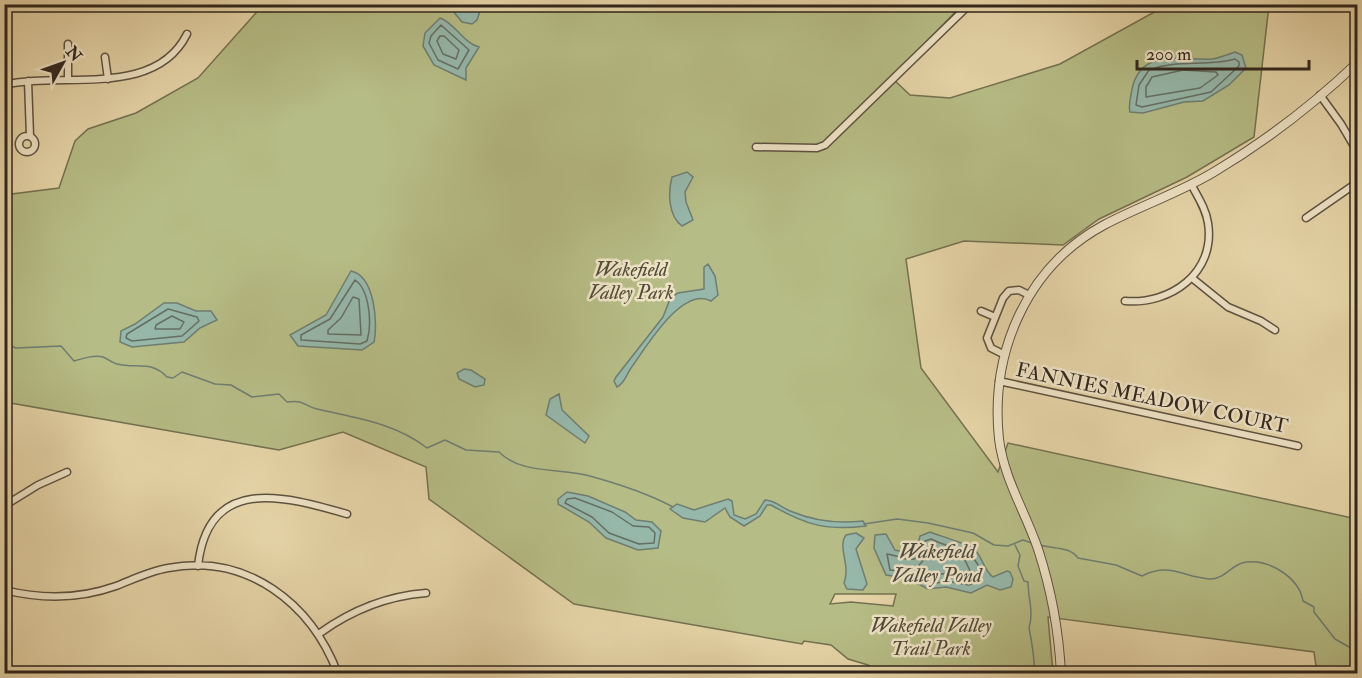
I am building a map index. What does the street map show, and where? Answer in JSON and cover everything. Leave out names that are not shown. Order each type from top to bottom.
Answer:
[{"type":"street","points":[[756,147],[817,148],[825,145],[970,4]]},
{"type":"street","points":[[4,85],[28,81],[108,79],[134,74],[154,65],[180,46],[187,34]]},
{"type":"street","points":[[68,79],[69,44]]},
{"type":"street","points":[[105,57],[108,79]]},
{"type":"street","points":[[1061,674],[1059,640],[1038,549],[1004,467],[997,414],[1003,354],[1029,295],[1055,264],[1085,237],[1104,225],[1191,184],[1257,144],[1358,62]]},
{"type":"street","points":[[28,81],[30,136]]},
{"type":"street","points":[[1320,95],[1358,153]]},
{"type":"street","points":[[1306,218],[1358,182]]},
{"type":"street","points":[[1125,301],[1148,301],[1164,297],[1192,278],[1203,260],[1209,226],[1191,184]]},
{"type":"street","points":[[1192,278],[1227,307],[1261,321],[1275,330]]},
{"type":"street","points":[[1003,354],[991,348],[987,342],[995,317],[1009,291],[1019,290],[1029,295]]},
{"type":"street","points":[[981,311],[995,317]]},
{"type":"street","name":"FANNIES MEADOW COURT","points":[[999,381],[1298,446]]},
{"type":"street","points":[[4,506],[67,472]]},
{"type":"street","points":[[198,566],[201,547],[208,531],[222,514],[244,501],[260,496],[280,497],[347,514]]},
{"type":"street","points":[[4,590],[49,597],[80,595],[105,589],[165,568],[198,566],[235,572],[267,585],[290,600],[320,633],[338,674]]},
{"type":"street","points":[[320,633],[357,610],[400,597],[426,593]]},
{"type":"green space","name":"Wakefield Valley Park","points":[[263,5],[962,5],[892,78],[910,95],[950,98],[1060,64],[1167,5],[1269,5],[1254,137],[1187,177],[1099,219],[1063,245],[964,241],[906,259],[921,368],[998,472],[1008,443],[1357,519],[1357,673],[1317,673],[1314,652],[1048,617],[1053,673],[878,673],[868,665],[848,659],[831,645],[804,641],[802,644],[574,604],[429,499],[426,467],[343,432],[279,450],[5,402],[4,195],[59,188],[75,141],[88,129],[136,113],[198,78]],"holes":[[[835,594],[896,594],[893,606],[851,602],[830,604]]]},
{"type":"water","points":[[448,5],[482,5],[477,20],[472,24],[462,22]]},
{"type":"water","points":[[440,18],[473,45],[479,47],[466,68],[466,80],[434,65],[423,46],[425,33]]},
{"type":"water","points":[[1235,52],[1242,55],[1246,68],[1229,85],[1203,101],[1184,102],[1143,113],[1130,112],[1132,89],[1137,76],[1144,67],[1164,59],[1212,59]]},
{"type":"water","points":[[687,172],[693,177],[685,192],[693,220],[682,226],[677,222],[672,210],[670,190],[672,177]]},
{"type":"water","points":[[708,264],[715,276],[718,295],[711,301],[700,299],[688,302],[677,310],[665,321],[624,381],[617,387],[614,381],[616,377],[663,317],[670,299],[678,293],[704,289],[704,267]]},
{"type":"water","points":[[351,271],[359,275],[370,291],[375,313],[374,342],[362,350],[298,346],[290,335],[326,315]]},
{"type":"water","points":[[164,303],[177,303],[196,311],[211,311],[217,320],[200,328],[184,342],[132,347],[120,342],[121,331]]},
{"type":"water","points":[[464,369],[471,370],[485,379],[484,385],[475,387],[459,379],[457,373]]},
{"type":"water","points":[[559,394],[562,410],[589,436],[585,443],[546,415],[550,399]]},
{"type":"water","points":[[567,492],[588,496],[625,512],[636,520],[652,522],[661,531],[658,548],[638,550],[606,538],[589,522],[558,504],[558,499]]},
{"type":"water","points":[[728,499],[732,501],[734,515],[745,519],[756,514],[765,500],[808,517],[835,522],[863,521],[866,526],[839,528],[817,525],[771,505],[767,505],[760,516],[744,526],[730,517],[725,508],[705,522],[683,518],[670,509],[677,504],[694,510]]},
{"type":"water","name":"Wakefield Valley Pond","points":[[930,532],[975,550],[993,577],[1007,571],[1010,572],[1013,579],[1011,587],[1000,590],[987,585],[971,593],[946,587],[928,589],[907,578],[886,575],[874,548],[875,535],[886,534],[895,550],[912,554],[917,550],[920,536]]},
{"type":"water","points":[[856,533],[864,538],[856,549],[867,584],[863,590],[847,589],[844,583],[846,570],[844,540],[846,535]]},
{"type":"waterway","points":[[4,343],[16,348],[61,346],[74,361],[103,357],[117,364],[155,368],[167,377],[173,378],[182,372],[215,384],[231,385],[252,397],[279,394],[287,402],[301,402],[317,409],[388,427],[427,448],[445,440],[466,450],[499,452],[518,464],[597,478],[641,492],[673,507]]},
{"type":"waterway","points":[[864,524],[897,519],[973,533],[994,545],[1008,546],[1023,540],[1032,543]]},
{"type":"waterway","points":[[1015,545],[1020,555],[1018,566],[1024,581],[1028,582],[1031,610],[1029,628],[1035,674]]},
{"type":"waterway","points":[[1040,545],[1070,551],[1078,558],[1116,565],[1142,576],[1168,570],[1214,579],[1242,563],[1262,563],[1271,566],[1289,577],[1300,592],[1303,601],[1314,607],[1314,612],[1335,639],[1358,652]]},
{"type":"park label","name":"Wakefield Valley Trail Park","points":[[931,636]]}]
